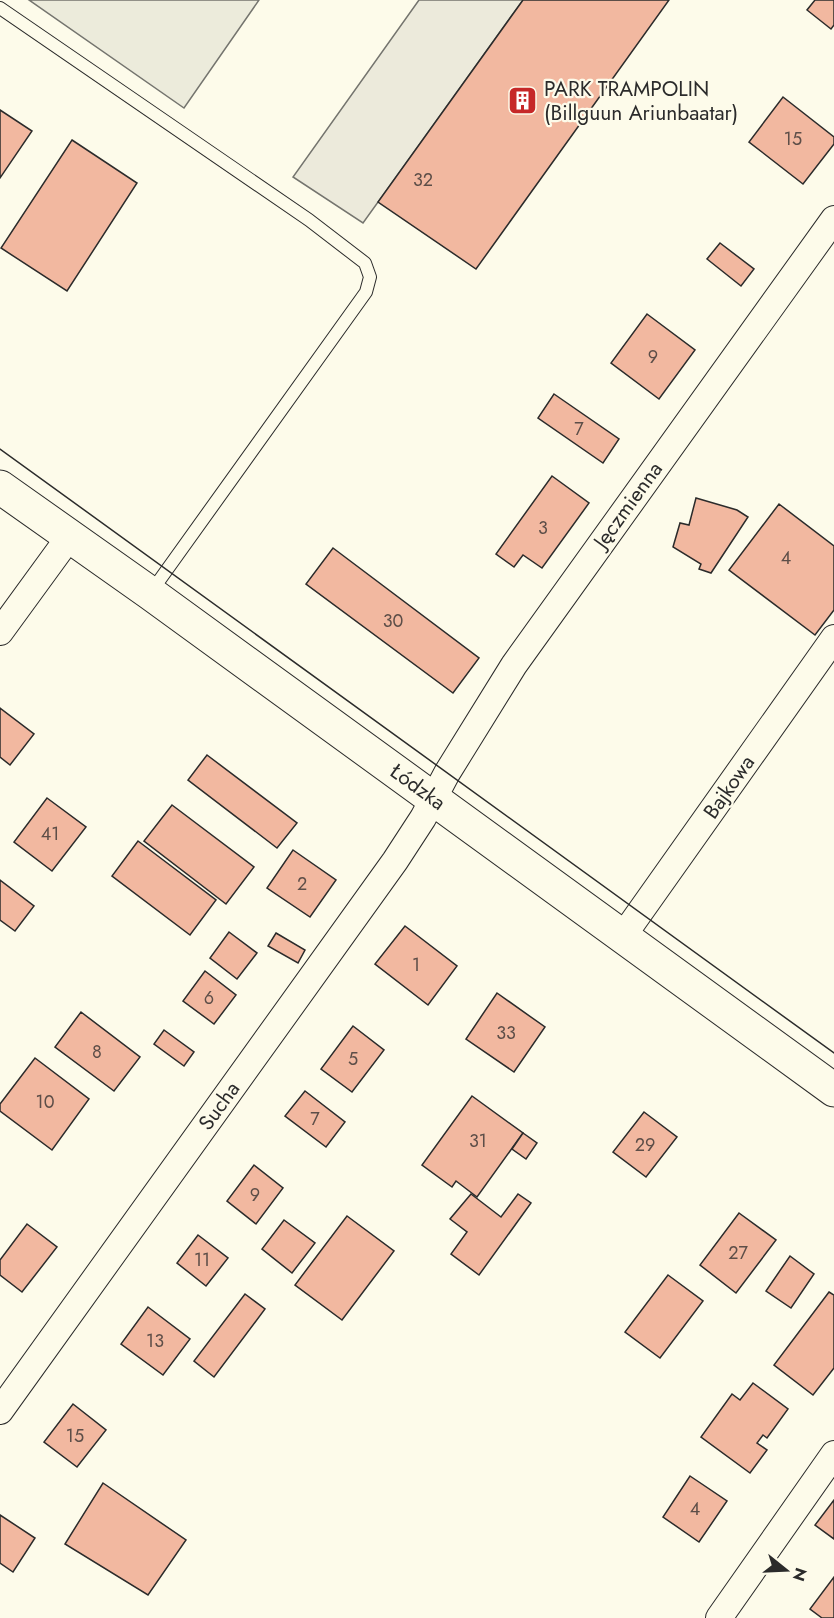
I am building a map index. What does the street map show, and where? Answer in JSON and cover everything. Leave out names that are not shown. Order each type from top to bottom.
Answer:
[{"type":"main road","name":"Łódzka","points":[[0,487],[150,593],[834,1090]]},
{"type":"street","name":"Jęczmienna","points":[[433,798],[514,664],[834,219]]},
{"type":"street","points":[[0,632],[70,536]]},
{"type":"street","name":"Bajkowa","points":[[623,936],[834,638]]},
{"type":"street","name":"Sucha","points":[[0,1411],[395,861],[433,798]]},
{"type":"street","points":[[719,1618],[834,1454]]},
{"type":"lane","points":[[0,8],[309,220],[364,264],[370,277],[366,292],[150,593]]},
{"type":"shaded area","points":[[29,0],[259,0],[184,108]]},
{"type":"shaded area","points":[[419,0],[523,0],[363,223],[293,177]]},
{"type":"building","name":"PARK TRAMPOLIN (Billguun Ariunbaatar)","points":[[523,0],[669,0],[476,269],[378,202]]},
{"type":"building","points":[[815,0],[834,0],[834,25],[831,29],[807,10]]},
{"type":"building","points":[[783,97],[834,137],[834,144],[803,184],[749,142]]},
{"type":"building","points":[[0,110],[32,131],[0,178]]},
{"type":"building","points":[[72,140],[137,183],[67,291],[1,248]]},
{"type":"building","points":[[720,243],[754,269],[741,286],[707,259]]},
{"type":"building","points":[[647,314],[695,350],[659,399],[611,363]]},
{"type":"building","points":[[554,394],[619,439],[603,463],[538,418]]},
{"type":"building","points":[[552,476],[589,503],[542,568],[523,555],[514,567],[496,554]]},
{"type":"building","points":[[696,498],[737,510],[748,517],[711,573],[699,569],[701,564],[673,547],[680,523],[689,525]]},
{"type":"building","points":[[779,504],[834,546],[834,610],[815,635],[729,570]]},
{"type":"building","points":[[333,548],[479,658],[453,693],[306,584]]},
{"type":"building","points":[[0,708],[34,734],[10,765],[0,757]]},
{"type":"building","points":[[207,755],[297,823],[277,848],[188,780]]},
{"type":"building","points":[[47,798],[86,827],[52,871],[14,842]]},
{"type":"building","points":[[172,805],[254,867],[226,904],[144,841]]},
{"type":"building","points":[[138,841],[216,900],[190,935],[112,876]]},
{"type":"building","points":[[293,850],[336,880],[310,917],[267,888]]},
{"type":"building","points":[[0,880],[34,906],[15,931],[0,920]]},
{"type":"building","points":[[405,926],[457,966],[428,1005],[375,964]]},
{"type":"building","points":[[229,932],[257,953],[237,979],[210,958]]},
{"type":"building","points":[[276,933],[305,950],[298,963],[268,946]]},
{"type":"building","points":[[205,971],[236,995],[214,1024],[183,1001]]},
{"type":"building","points":[[497,993],[545,1027],[514,1072],[466,1039]]},
{"type":"building","points":[[81,1012],[140,1057],[114,1091],[55,1047]]},
{"type":"building","points":[[353,1026],[384,1050],[352,1092],[321,1069]]},
{"type":"building","points":[[164,1030],[194,1052],[184,1066],[154,1044]]},
{"type":"building","points":[[35,1058],[89,1099],[52,1150],[0,1111],[0,1104]]},
{"type":"building","points":[[305,1091],[345,1122],[326,1147],[285,1116]]},
{"type":"building","points":[[472,1096],[523,1133],[477,1197],[456,1181],[452,1187],[422,1165]]},
{"type":"building","points":[[644,1112],[677,1137],[646,1177],[613,1152]]},
{"type":"building","points":[[523,1133],[537,1143],[526,1159],[512,1149]]},
{"type":"building","points":[[254,1165],[283,1188],[256,1224],[227,1201]]},
{"type":"building","points":[[471,1194],[501,1217],[518,1194],[531,1203],[479,1275],[451,1254],[467,1232],[450,1219]]},
{"type":"building","points":[[739,1213],[776,1240],[736,1293],[700,1265]]},
{"type":"building","points":[[347,1216],[394,1251],[342,1320],[295,1285]]},
{"type":"building","points":[[284,1220],[315,1243],[292,1273],[262,1249]]},
{"type":"building","points":[[27,1224],[57,1247],[22,1292],[0,1275],[0,1260]]},
{"type":"building","points":[[198,1235],[228,1258],[206,1286],[177,1263]]},
{"type":"building","points":[[790,1256],[814,1274],[791,1308],[766,1291]]},
{"type":"building","points":[[668,1275],[703,1301],[660,1358],[625,1332]]},
{"type":"building","points":[[829,1292],[834,1295],[834,1368],[813,1395],[774,1365]]},
{"type":"building","points":[[245,1294],[265,1309],[214,1377],[194,1361]]},
{"type":"building","points":[[148,1307],[190,1339],[163,1375],[121,1344]]},
{"type":"building","points":[[753,1383],[788,1409],[767,1438],[763,1435],[757,1443],[767,1450],[750,1473],[701,1437],[732,1394],[740,1400]]},
{"type":"building","points":[[73,1404],[106,1430],[77,1467],[44,1442]]},
{"type":"building","points":[[690,1476],[727,1501],[699,1542],[663,1517]]},
{"type":"building","points":[[103,1483],[186,1540],[148,1595],[65,1544]]},
{"type":"building","points":[[834,1500],[834,1539],[815,1525]]},
{"type":"building","points":[[0,1515],[35,1538],[13,1572],[0,1563]]},
{"type":"building","points":[[834,1577],[834,1618],[822,1618],[810,1609]]},
{"type":"tram line","points":[[0,449],[834,1053]]},
{"type":"place","name":"PARK TRAMPOLIN (Billguun Ariunbaatar)","points":[[523,101]]}]
